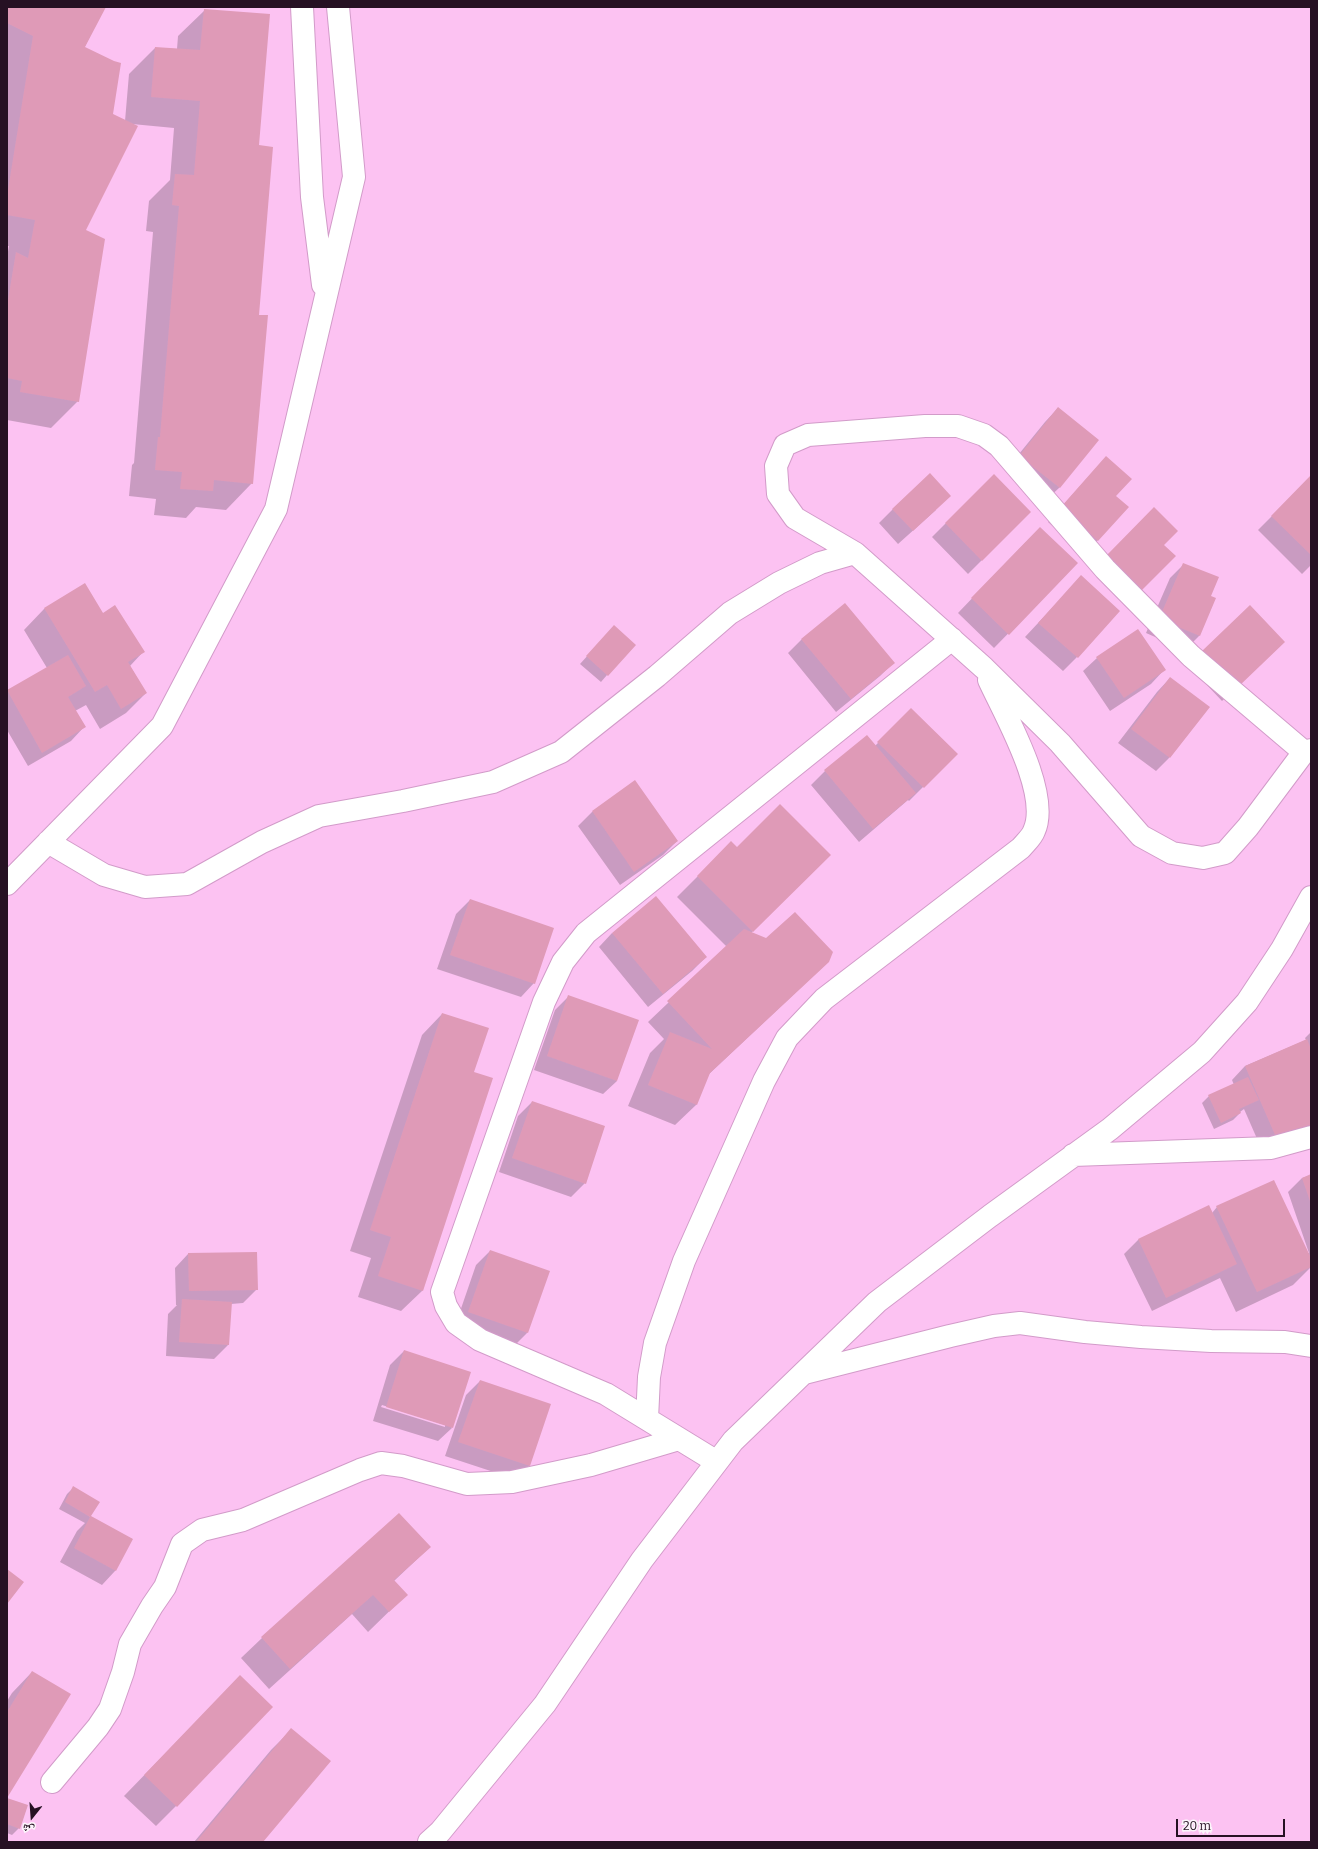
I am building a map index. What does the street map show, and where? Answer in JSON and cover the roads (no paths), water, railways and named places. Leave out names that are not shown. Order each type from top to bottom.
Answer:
[{"type":"street","points":[[302,7],[312,197],[325,298]]},
{"type":"street","points":[[7,884],[162,726],[276,509],[354,177],[338,7]]},
{"type":"street","points":[[925,426],[958,426],[984,435],[999,446],[1105,569],[1191,656],[1308,751],[1248,827],[1225,853],[1203,858],[1172,853],[1141,836],[1060,743],[984,668],[952,639],[855,553],[795,518],[778,494],[776,466],[785,445],[808,434],[925,426]]},
{"type":"street","points":[[48,842],[104,875],[145,887],[187,884],[262,842],[319,816],[403,801],[493,782],[561,752],[657,676],[730,613],[779,583],[820,563],[855,553]]},
{"type":"street","points":[[717,1462],[606,1394],[480,1340],[456,1323],[446,1306],[442,1292],[544,1002],[563,962],[586,933],[952,639]]},
{"type":"street","points":[[647,1419],[649,1376],[655,1343],[684,1261],[764,1081],[787,1038],[824,999],[1021,848],[1034,832],[1039,811],[1032,775],[984,668]]},
{"type":"street","points":[[429,1842],[440,1832],[545,1704],[642,1560],[733,1441],[877,1302],[1110,1129],[1202,1052],[1247,1002],[1282,949],[1311,897]]},
{"type":"street","points":[[1073,1156],[1271,1148],[1311,1137]]},
{"type":"street","points":[[802,1374],[950,1336],[994,1326],[1020,1323],[1085,1332],[1141,1337],[1211,1341],[1285,1342],[1311,1346]]},
{"type":"street","points":[[52,1782],[98,1727],[110,1709],[123,1672],[130,1644],[165,1587],[182,1544],[202,1530],[243,1520],[360,1470],[380,1463],[403,1466],[467,1484],[512,1482],[591,1465],[679,1439]]}]
